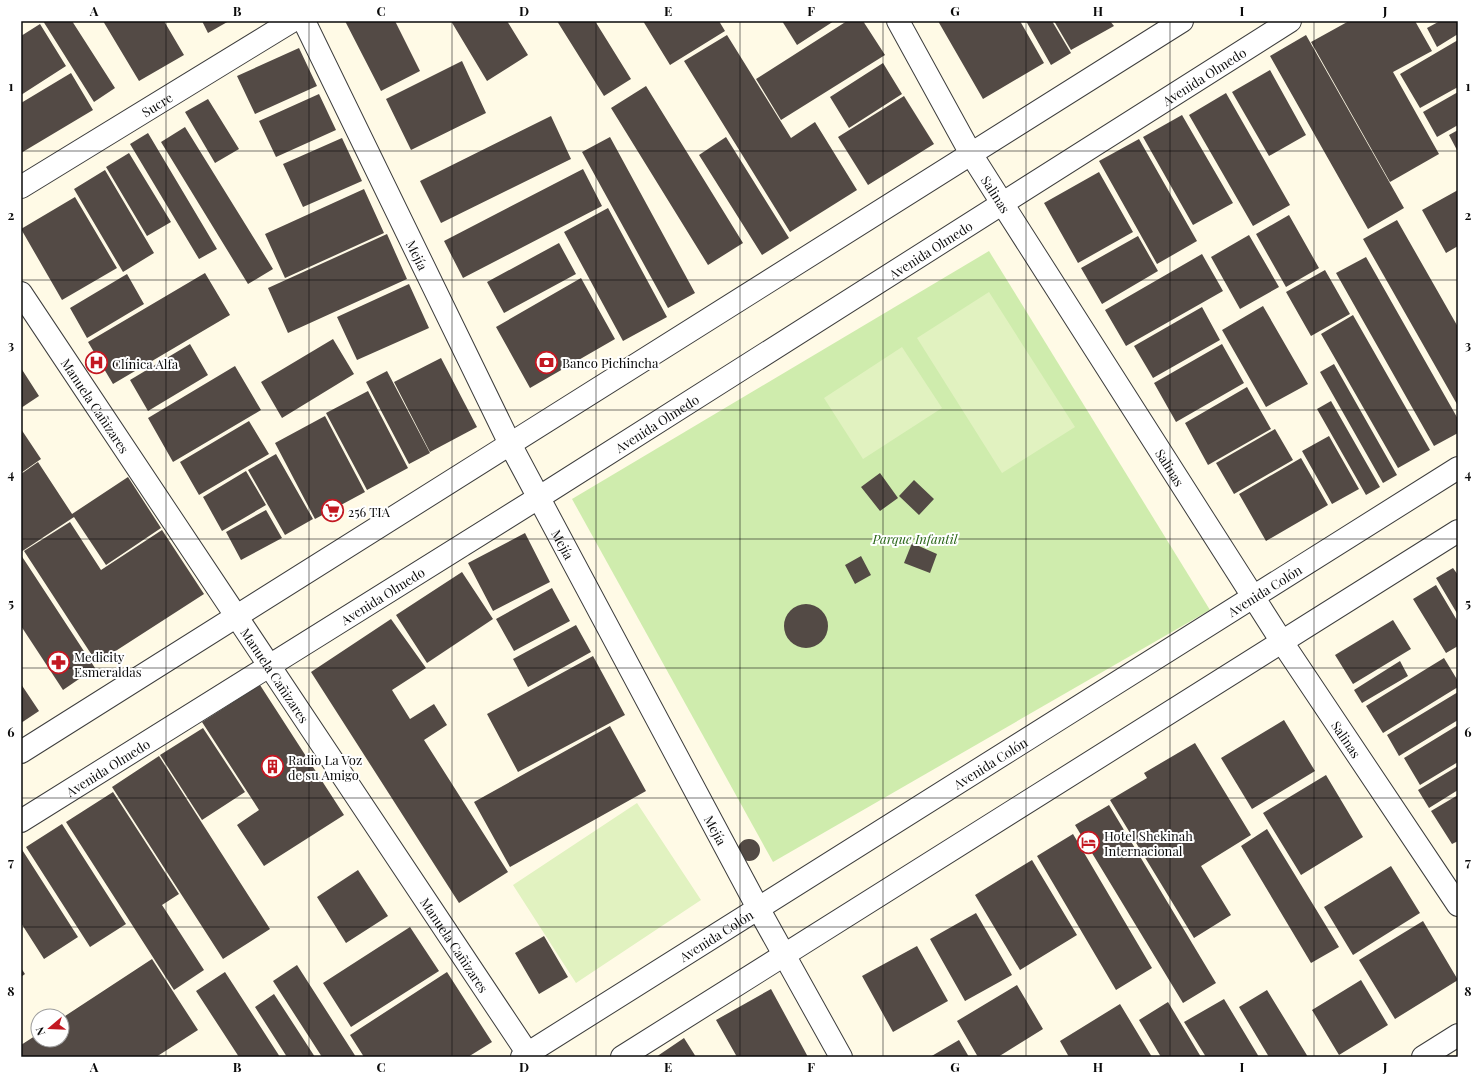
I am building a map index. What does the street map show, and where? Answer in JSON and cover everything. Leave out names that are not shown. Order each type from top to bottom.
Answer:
[{"type":"street","name":"Sucre","points":[[21,187],[292,21]]},
{"type":"street","name":"Mejía","points":[[304,21],[510,444],[783,955],[841,1057]]},
{"type":"street","name":"Salinas","points":[[898,21],[971,154],[1002,203],[1282,642],[1458,905]]},
{"type":"street","points":[[21,752],[1182,21]]},
{"type":"street","name":"Avenida Olmedo","points":[[21,821],[538,498],[1290,21]]},
{"type":"street","name":"Manuela Cañizares","points":[[21,293],[237,616],[527,1056]]},
{"type":"street","name":"Avenida Colón","points":[[527,1056],[758,908],[1458,468]]},
{"type":"street","points":[[622,1057],[1458,531]]},
{"type":"street","points":[[1423,1057],[1458,1035]]},
{"type":"green space","name":"Parque Infantil","points":[[989,251],[1210,610],[773,862],[572,499]]},
{"type":"green space","points":[[989,292],[1075,427],[1002,473],[917,338]]},
{"type":"green space","points":[[902,347],[942,408],[863,459],[824,398]]},
{"type":"green space","points":[[637,803],[701,900],[576,983],[513,885]]},
{"type":"building","points":[[43,21],[72,21],[115,88],[94,102]]},
{"type":"building","points":[[103,21],[164,21],[184,55],[139,81]]},
{"type":"building","points":[[202,21],[229,21],[208,33]]},
{"type":"building","points":[[345,21],[395,21],[420,71],[381,91]]},
{"type":"building","points":[[451,21],[507,21],[528,55],[487,81]]},
{"type":"building","points":[[557,21],[595,21],[631,79],[604,96]]},
{"type":"building","points":[[643,21],[719,21],[725,31],[670,65]]},
{"type":"building","points":[[782,21],[834,21],[797,45]]},
{"type":"building","points":[[847,21],[863,21],[885,55],[781,120],[756,79]]},
{"type":"building","points":[[938,21],[1020,21],[1044,63],[983,99]]},
{"type":"building","points":[[1026,21],[1052,21],[1071,53],[1051,65]]},
{"type":"building","points":[[1054,21],[1110,21],[1114,26],[1071,50]]},
{"type":"building","points":[[1349,21],[1415,21],[1432,51],[1393,72],[1439,154],[1390,182],[1311,42]]},
{"type":"building","points":[[1440,21],[1458,21],[1458,34],[1437,47],[1427,28]]},
{"type":"building","points":[[40,24],[66,66],[21,95],[21,36]]},
{"type":"building","points":[[727,35],[791,138],[815,122],[857,190],[790,232],[684,61]]},
{"type":"building","points":[[1306,35],[1404,208],[1368,229],[1270,56]]},
{"type":"building","points":[[1458,40],[1458,87],[1420,108],[1400,74]]},
{"type":"building","points":[[299,48],[317,86],[255,114],[237,76]]},
{"type":"building","points":[[462,61],[486,113],[411,150],[386,99]]},
{"type":"building","points":[[883,63],[902,94],[849,128],[830,97]]},
{"type":"building","points":[[1270,70],[1306,135],[1269,156],[1232,92]]},
{"type":"building","points":[[71,73],[93,110],[21,153],[21,103]]},
{"type":"building","points":[[646,86],[743,243],[708,265],[611,108]]},
{"type":"building","points":[[1458,92],[1458,125],[1437,137],[1423,112]]},
{"type":"building","points":[[1226,93],[1290,205],[1253,226],[1189,115]]},
{"type":"building","points":[[319,94],[336,130],[276,157],[259,121]]},
{"type":"building","points":[[904,96],[934,144],[868,185],[838,137]]},
{"type":"building","points":[[208,99],[239,149],[215,163],[185,112]]},
{"type":"building","points":[[1182,115],[1233,203],[1193,225],[1143,137]]},
{"type":"building","points":[[551,116],[571,159],[441,223],[420,181]]},
{"type":"building","points":[[185,127],[273,269],[248,284],[161,142]]},
{"type":"building","points":[[1458,130],[1458,152],[1449,135]]},
{"type":"building","points":[[148,133],[217,249],[199,259],[130,144]]},
{"type":"building","points":[[610,137],[695,293],[668,308],[582,152]]},
{"type":"building","points":[[726,137],[789,238],[762,255],[699,155]]},
{"type":"building","points":[[342,138],[362,181],[303,207],[283,164]]},
{"type":"building","points":[[1139,139],[1197,241],[1157,264],[1099,161]]},
{"type":"building","points":[[129,153],[171,222],[147,236],[106,167]]},
{"type":"building","points":[[583,169],[602,206],[463,278],[444,241]]},
{"type":"building","points":[[105,170],[154,253],[123,272],[74,189]]},
{"type":"building","points":[[1099,172],[1133,232],[1078,263],[1044,203]]},
{"type":"building","points":[[364,189],[384,233],[285,278],[265,234]]},
{"type":"building","points":[[1458,190],[1458,246],[1446,253],[1422,210]]},
{"type":"building","points":[[75,197],[117,268],[62,300],[21,229]]},
{"type":"building","points":[[608,208],[667,317],[623,341],[564,232]]},
{"type":"building","points":[[1289,215],[1319,268],[1286,287],[1256,234]]},
{"type":"building","points":[[1397,220],[1458,327],[1458,406],[1363,239]]},
{"type":"building","points":[[387,234],[407,279],[288,333],[268,288]]},
{"type":"building","points":[[1249,235],[1279,287],[1240,309],[1211,257]]},
{"type":"building","points":[[1138,236],[1158,271],[1102,304],[1081,268]]},
{"type":"building","points":[[559,243],[576,274],[504,313],[487,282]]},
{"type":"building","points":[[1202,254],[1223,291],[1126,346],[1105,310]]},
{"type":"building","points":[[1366,257],[1458,419],[1458,433],[1434,446],[1336,273]]},
{"type":"building","points":[[1325,270],[1350,314],[1311,336],[1286,292]]},
{"type":"building","points":[[205,273],[230,315],[113,384],[88,342]]},
{"type":"building","points":[[127,274],[144,304],[87,338],[70,308]]},
{"type":"building","points":[[581,278],[615,339],[530,388],[496,327]]},
{"type":"building","points":[[409,284],[429,328],[357,360],[337,317]]},
{"type":"building","points":[[1263,306],[1308,384],[1266,407],[1222,330]]},
{"type":"building","points":[[1202,307],[1220,340],[1153,378],[1134,346]]},
{"type":"building","points":[[1353,315],[1430,450],[1398,468],[1321,334]]},
{"type":"building","points":[[333,339],[354,374],[282,418],[261,382]]},
{"type":"building","points":[[190,344],[208,375],[148,411],[130,380]]},
{"type":"building","points":[[1222,344],[1244,383],[1176,422],[1154,383]]},
{"type":"building","points":[[441,358],[477,427],[430,452],[394,382]]},
{"type":"building","points":[[1334,364],[1397,475],[1383,483],[1320,372]]},
{"type":"building","points":[[235,366],[261,410],[173,462],[148,418]]},
{"type":"building","points":[[21,368],[39,396],[21,408]]},
{"type":"building","points":[[387,371],[430,453],[409,464],[366,382]]},
{"type":"building","points":[[1247,387],[1271,429],[1208,465],[1185,423]]},
{"type":"building","points":[[368,391],[408,468],[367,490],[326,413]]},
{"type":"building","points":[[1331,401],[1380,487],[1366,495],[1317,409]]},
{"type":"building","points":[[325,416],[365,492],[315,519],[275,443]]},
{"type":"building","points":[[249,421],[269,454],[199,495],[180,462]]},
{"type":"building","points":[[21,429],[41,459],[21,473]]},
{"type":"building","points":[[1275,429],[1293,460],[1234,494],[1216,463]]},
{"type":"building","points":[[1329,436],[1359,489],[1332,504],[1302,451]]},
{"type":"building","points":[[276,454],[313,519],[285,535],[248,470]]},
{"type":"building","points":[[1301,458],[1328,505],[1266,541],[1239,494]]},
{"type":"building","points":[[38,462],[74,517],[21,552],[21,474]]},
{"type":"building","points":[[246,471],[266,505],[222,531],[203,497]]},
{"type":"building","points":[[880,473],[898,498],[880,511],[861,487]]},
{"type":"building","points":[[128,477],[161,528],[106,565],[72,514]]},
{"type":"building","points":[[914,480],[934,499],[919,515],[899,496]]},
{"type":"building","points":[[266,510],[282,538],[241,560],[226,532]]},
{"type":"building","points":[[70,522],[101,570],[162,530],[204,594],[97,663],[24,551]]},
{"type":"building","points":[[525,533],[550,582],[493,611],[468,563]]},
{"type":"building","points":[[912,543],[937,554],[930,573],[904,563]]},
{"type":"building","points":[[21,555],[95,668],[63,690],[21,626]]},
{"type":"building","points":[[861,556],[871,575],[855,584],[845,565]]},
{"type":"building","points":[[1453,568],[1458,575],[1458,615],[1436,578]]},
{"type":"building","points":[[462,572],[493,619],[427,663],[396,615]]},
{"type":"building","points":[[1436,585],[1458,622],[1458,646],[1446,653],[1413,599]]},
{"type":"building","points":[[552,588],[570,621],[514,651],[496,619]]},
{"type":"building","points":[[806,604],[818,608],[824,614],[828,626],[824,638],[818,644],[806,648],[794,644],[788,638],[784,626],[788,614],[794,608]]},
{"type":"building","points":[[391,619],[426,668],[392,690],[410,719],[434,704],[447,725],[424,740],[508,872],[459,903],[311,672]]},
{"type":"building","points":[[1393,620],[1411,649],[1353,684],[1335,655]]},
{"type":"building","points":[[576,625],[591,652],[528,687],[513,659]]},
{"type":"building","points":[[593,656],[625,715],[518,772],[487,714]]},
{"type":"building","points":[[1444,658],[1458,681],[1458,687],[1383,733],[1366,706]]},
{"type":"building","points":[[1400,661],[1408,676],[1362,703],[1354,690]]},
{"type":"building","points":[[21,684],[39,711],[21,723]]},
{"type":"building","name":"Radio La Voz de su Amigo","points":[[260,685],[344,815],[264,866],[237,825],[259,810],[202,722]]},
{"type":"building","points":[[1458,692],[1458,720],[1399,756],[1387,735]]},
{"type":"building","points":[[1284,720],[1315,771],[1252,809],[1221,758]]},
{"type":"building","points":[[1458,725],[1458,762],[1420,785],[1404,758]]},
{"type":"building","points":[[610,726],[646,791],[510,867],[474,802]]},
{"type":"building","points":[[203,728],[245,792],[202,820],[160,755]]},
{"type":"building","points":[[1195,743],[1251,835],[1201,866],[1231,915],[1194,938],[1110,800],[1147,778],[1144,773]]},
{"type":"building","points":[[159,756],[270,929],[223,959],[112,787]]},
{"type":"building","points":[[1458,766],[1458,790],[1429,808],[1418,790]]},
{"type":"building","points":[[1326,775],[1363,837],[1301,875],[1263,813]]},
{"type":"building","points":[[113,792],[179,894],[162,905],[204,970],[174,990],[66,822]]},
{"type":"building","points":[[1458,795],[1458,841],[1452,844],[1431,811]]},
{"type":"building","points":[[1109,805],[1216,983],[1183,1003],[1075,825]]},
{"type":"building","points":[[62,824],[126,924],[90,947],[26,847]]},
{"type":"building","points":[[1267,829],[1339,947],[1311,963],[1241,846]]},
{"type":"building","points":[[1073,834],[1152,968],[1116,990],[1037,856]]},
{"type":"building","points":[[749,839],[757,842],[760,850],[757,858],[749,861],[741,858],[738,850],[741,842]]},
{"type":"building","points":[[21,848],[78,937],[44,959],[21,923]]},
{"type":"building","points":[[1032,860],[1077,935],[1020,970],[975,895]]},
{"type":"building","points":[[1391,866],[1420,913],[1353,955],[1324,907]]},
{"type":"building","points":[[358,870],[388,916],[346,943],[317,897]]},
{"type":"building","points":[[976,913],[1012,975],[965,1001],[930,939]]},
{"type":"building","points":[[1423,921],[1458,980],[1395,1019],[1359,960]]},
{"type":"building","points":[[410,927],[439,971],[351,1027],[323,983]]},
{"type":"building","points":[[544,936],[568,977],[539,994],[515,953]]},
{"type":"building","points":[[917,946],[948,1001],[893,1032],[862,976]]},
{"type":"building","points":[[152,959],[198,1030],[156,1057],[22,1057],[21,1045],[30,1039],[30,1048],[70,1048],[70,1013]]},
{"type":"building","points":[[297,965],[356,1057],[322,1057],[273,981]]},
{"type":"building","points":[[21,968],[25,974],[21,977]]},
{"type":"building","points":[[225,972],[280,1057],[239,1057],[196,991]]},
{"type":"building","points":[[447,972],[492,1042],[468,1057],[364,1057],[350,1035]]},
{"type":"building","points":[[1361,980],[1388,1025],[1339,1055],[1312,1010]]},
{"type":"building","points":[[1017,985],[1043,1029],[998,1057],[978,1057],[957,1021]]},
{"type":"building","points":[[771,989],[808,1057],[737,1057],[716,1020]]},
{"type":"building","points":[[1267,990],[1308,1057],[1269,1057],[1239,1007]]},
{"type":"building","points":[[274,994],[315,1057],[287,1057],[255,1007]]},
{"type":"building","points":[[1224,999],[1259,1057],[1206,1057],[1184,1022]]},
{"type":"building","points":[[1168,1002],[1201,1057],[1161,1057],[1139,1020]]},
{"type":"building","points":[[1120,1004],[1152,1057],[1069,1057],[1060,1041]]},
{"type":"building","points":[[684,1038],[696,1057],[656,1057]]},
{"type":"building","points":[[959,1040],[969,1057],[930,1057]]},
{"type":"place","name":"Banco Pichincha","points":[[547,362]]},
{"type":"place","name":"Clínica Alfa","points":[[96,363]]},
{"type":"place","name":"256 TIA","points":[[333,511]]},
{"type":"place","name":"Medicity Esmeraldas","points":[[58,663]]},
{"type":"place","name":"Radio La Voz de su Amigo","points":[[272,766]]},
{"type":"place","name":"Hotel Shekinah Internacional","points":[[1089,842]]}]
